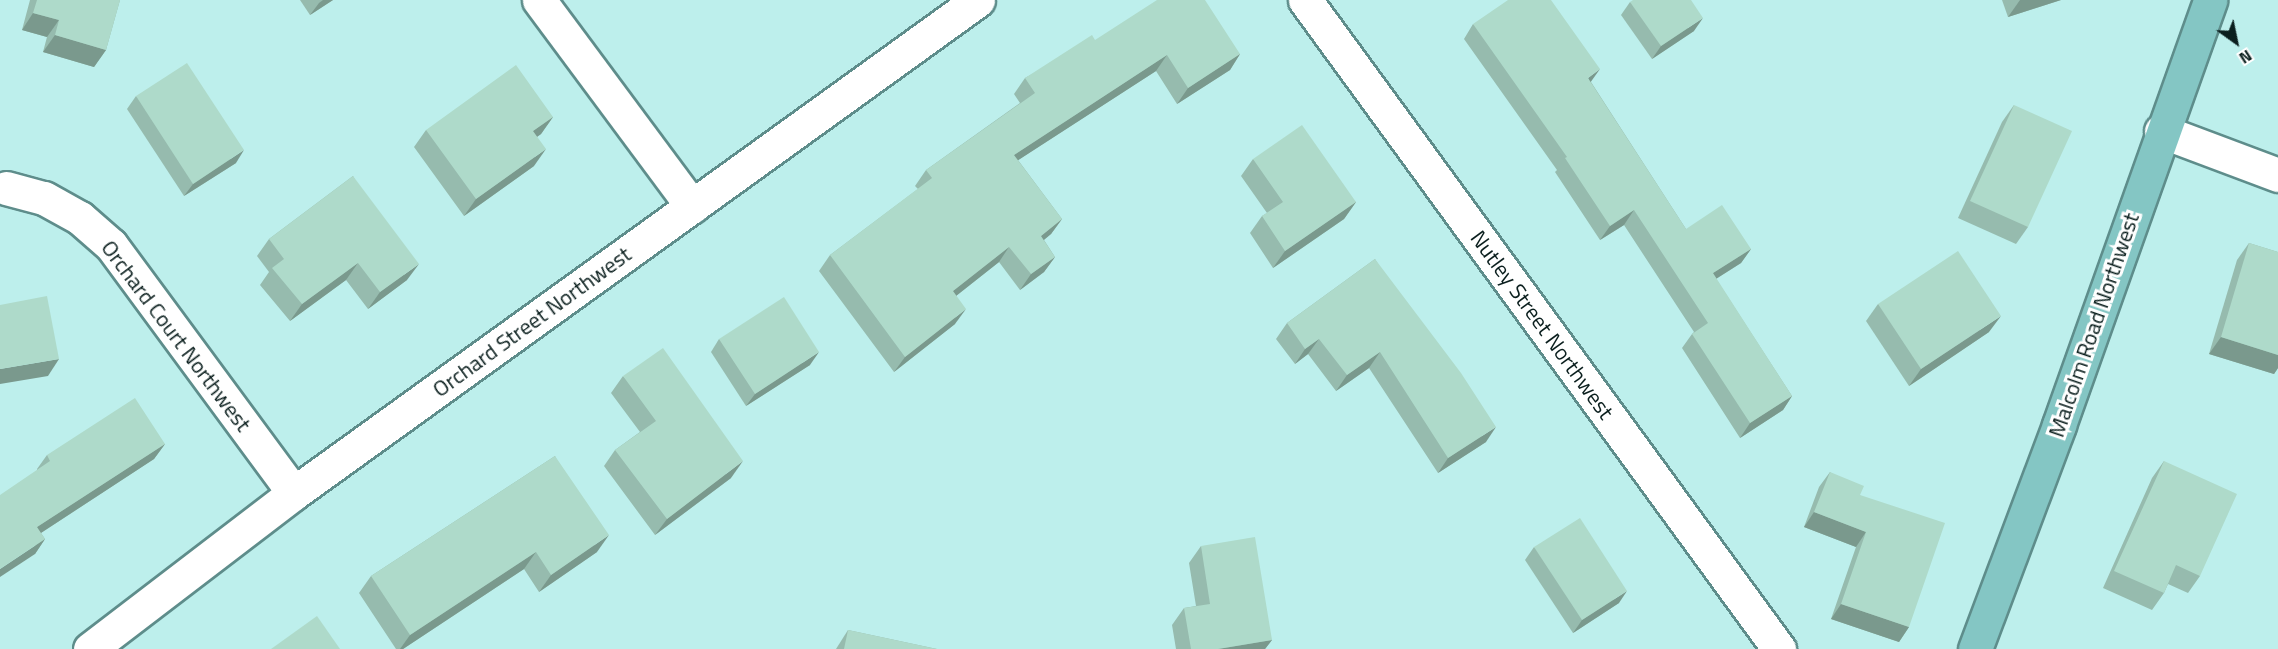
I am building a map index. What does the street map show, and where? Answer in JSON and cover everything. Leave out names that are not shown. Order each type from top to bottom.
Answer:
[{"type":"main road","name":"Malcolm Road Northwest","points":[[1975,649],[2059,425],[2161,131],[2210,0]]},
{"type":"street","points":[[539,0],[692,206]]},
{"type":"street","name":"Orchard Street Northwest","points":[[90,649],[294,493],[978,0]]},
{"type":"street","name":"Nutley Street Northwest","points":[[1305,0],[1779,649]]},
{"type":"street","points":[[2161,131],[2278,175]]},
{"type":"street","name":"Orchard Court Northwest","points":[[6,188],[44,198],[71,213],[111,245],[294,493]]},
{"type":"building","points":[[37,0],[120,0],[106,50],[55,35],[59,20],[33,13]]},
{"type":"building","points":[[1157,0],[1205,0],[1240,54],[1188,88],[1167,55],[1014,155],[1062,219],[1041,236],[1055,257],[1031,274],[1009,247],[953,291],[966,309],[905,357],[830,255],[932,178],[926,170],[1035,93],[1025,78],[1092,35],[1095,40]]},
{"type":"building","points":[[1508,0],[1551,0],[1600,69],[1588,78],[1686,229],[1722,205],[1751,249],[1713,273],[1792,396],[1750,423],[1692,334],[1708,323],[1634,210],[1610,226],[1565,158],[1567,157],[1473,24]]},
{"type":"building","points":[[1633,0],[1691,0],[1703,18],[1661,46],[1630,2]]},
{"type":"building","points":[[187,63],[244,150],[193,184],[136,96]]},
{"type":"building","points":[[516,65],[553,117],[533,131],[546,149],[476,199],[426,130]]},
{"type":"building","points":[[2014,105],[2072,131],[2028,227],[1970,201]]},
{"type":"building","points":[[1302,125],[1356,202],[1285,251],[1262,216],[1283,202],[1253,159]]},
{"type":"building","points":[[353,176],[419,264],[380,292],[358,263],[302,304],[272,268],[284,259],[269,239]]},
{"type":"building","points":[[2249,243],[2278,252],[2278,355],[2221,337]]},
{"type":"building","points":[[1958,251],[2001,316],[1921,369],[1878,304]]},
{"type":"building","points":[[1375,259],[1461,373],[1496,427],[1448,458],[1380,352],[1347,375],[1319,339],[1305,349],[1287,323]]},
{"type":"building","points":[[47,296],[59,359],[0,369],[0,305]]},
{"type":"building","points":[[784,297],[819,352],[755,394],[719,339]]},
{"type":"building","points":[[663,348],[743,461],[667,519],[615,450],[656,421],[623,376]]},
{"type":"building","points":[[135,398],[165,444],[37,527],[45,539],[0,569],[0,495],[50,461],[47,455]]},
{"type":"building","points":[[555,456],[609,535],[551,575],[536,552],[410,635],[371,576]]},
{"type":"building","points":[[2164,461],[2237,494],[2200,576],[2176,565],[2164,593],[2114,571]]},
{"type":"building","points":[[1830,472],[1864,486],[1860,495],[1945,523],[1909,627],[1841,604],[1866,532],[1814,512]]},
{"type":"building","points":[[1580,518],[1627,591],[1582,620],[1534,547]]},
{"type":"building","points":[[1255,537],[1272,640],[1218,649],[1191,649],[1184,608],[1210,604],[1201,546]]},
{"type":"building","points":[[317,616],[340,649],[271,649]]},
{"type":"building","points":[[848,630],[937,649],[844,649]]}]
